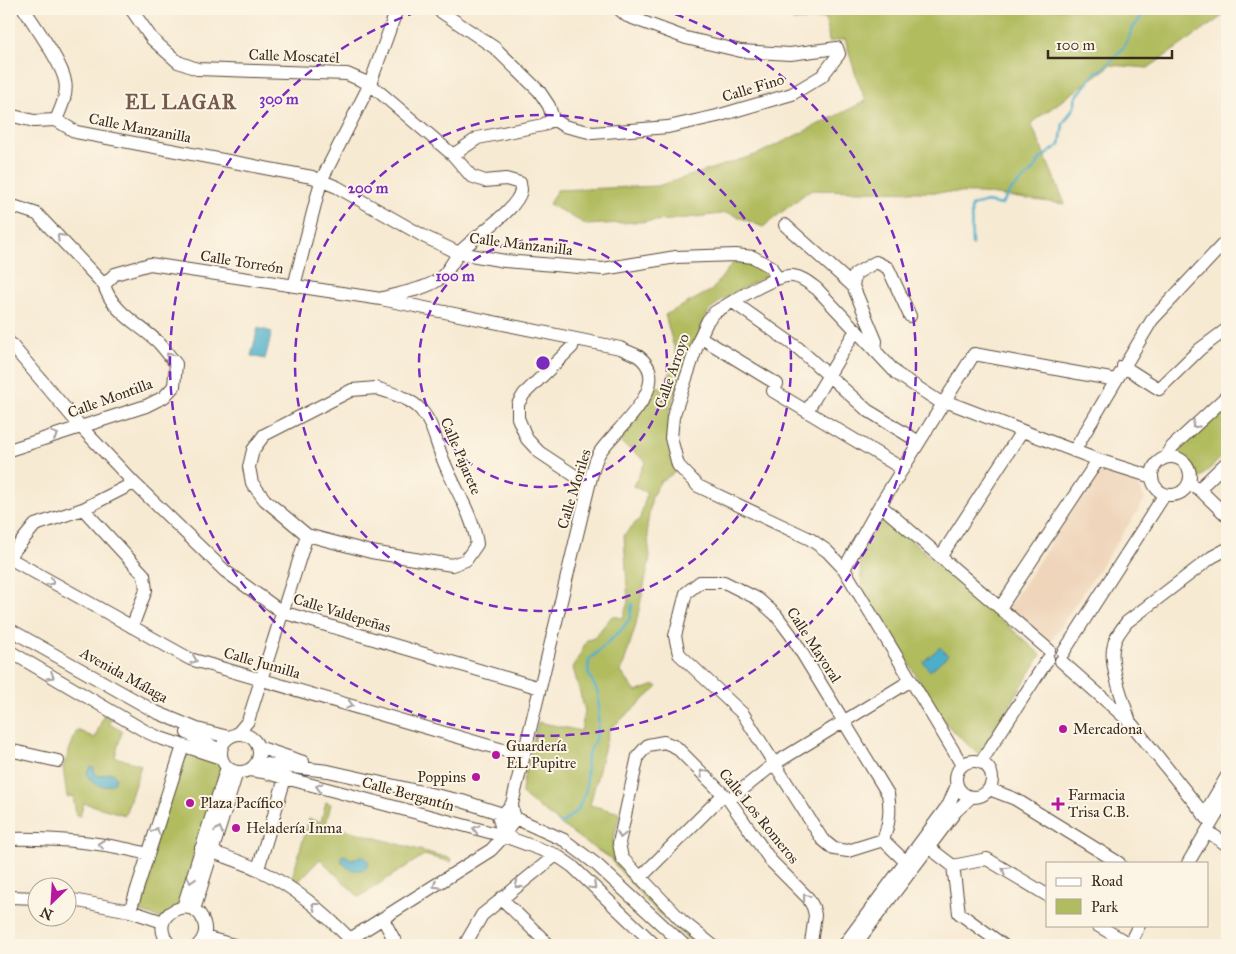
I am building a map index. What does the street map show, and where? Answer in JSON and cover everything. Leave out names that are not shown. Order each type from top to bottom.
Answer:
[{"type":"street","points":[[9,115],[34,121],[56,120],[64,100],[66,83],[62,70],[24,9]]},
{"type":"street","name":"Calle Moscatel","points":[[130,9],[152,39],[178,62],[197,69],[347,74],[370,84],[453,155],[471,176],[485,181],[506,179],[520,183],[521,191],[514,203],[493,225],[460,253]]},
{"type":"street","points":[[294,286],[321,181],[370,84],[397,9]]},
{"type":"street","points":[[437,9],[495,48],[539,91],[549,106],[553,119],[543,125],[478,138],[453,155]]},
{"type":"street","name":"Calle Fino","points":[[553,119],[564,126],[593,133],[668,126],[717,116],[792,94],[822,76],[839,54],[837,48],[790,54],[741,51],[686,38],[627,16],[619,9]]},
{"type":"street","name":"Calle Manzanilla","points":[[56,120],[76,132],[312,177],[337,187],[425,237],[460,253],[505,261],[603,269],[676,257],[736,255],[753,257],[771,268],[777,278]]},
{"type":"street","name":"Calle Montilla","points":[[9,207],[37,214],[104,285],[108,298],[127,317],[159,343],[176,364],[174,386],[164,397],[146,406],[9,450]]},
{"type":"street","points":[[785,225],[854,286]]},
{"type":"street","points":[[1074,451],[1152,320],[1227,240]]},
{"type":"street","points":[[381,299],[425,286],[438,280],[460,253]]},
{"type":"street","points":[[876,351],[876,341],[854,286],[855,274],[876,262],[888,268],[910,316]]},
{"type":"street","name":"Calle Torreón","points":[[104,285],[115,274],[150,264],[381,299]]},
{"type":"street","points":[[777,278],[791,276],[803,279],[817,289],[897,374],[944,403],[1098,460],[1152,477],[1161,492]]},
{"type":"street","name":"Calle Arroyo","points":[[777,278],[715,312],[708,320],[700,337],[673,417],[672,438],[678,465],[698,486],[810,539],[827,551],[844,569],[962,765]]},
{"type":"street","name":"Calle Moriles","points":[[351,942],[383,919],[491,850],[504,836],[505,815],[512,804],[589,485],[599,453],[644,400],[650,387],[649,370],[638,357],[620,348],[381,299]]},
{"type":"street","points":[[733,302],[798,348],[866,410],[919,442]]},
{"type":"street","points":[[1123,366],[1159,389],[1200,349],[1227,329]]},
{"type":"street","points":[[807,411],[856,330]]},
{"type":"street","points":[[700,337],[777,384],[772,390],[903,469]]},
{"type":"street","points":[[574,338],[572,347],[524,394],[518,404],[518,418],[527,439],[539,452],[589,485]]},
{"type":"street","name":"Calle Valdepeñas","points":[[9,342],[81,427],[134,482],[225,571],[282,612],[540,688]]},
{"type":"street","points":[[844,569],[880,505],[974,354],[1116,380]]},
{"type":"street","name":"Calle Pajarete","points":[[376,388],[397,394],[419,408],[429,420],[443,461],[475,529],[477,544],[466,560],[452,565],[371,552],[306,535],[265,500],[252,483],[249,467],[253,450],[264,435],[333,398],[352,390],[376,388]]},
{"type":"street","points":[[1152,477],[1155,464],[1166,457],[1172,447],[1227,396]]},
{"type":"street","points":[[941,556],[1022,431]]},
{"type":"street","points":[[1166,457],[1178,457],[1188,465],[1194,486],[1227,516]]},
{"type":"street","points":[[1000,608],[1098,460]]},
{"type":"street","points":[[1161,492],[1176,494],[1194,486],[1227,462]]},
{"type":"street","points":[[9,558],[35,525],[83,509],[134,482]]},
{"type":"street","points":[[984,765],[1161,492]]},
{"type":"street","points":[[880,505],[1130,722],[1207,823],[1227,844]]},
{"type":"street","points":[[83,509],[144,575],[146,590],[132,627]]},
{"type":"street","points":[[188,909],[235,763],[238,735],[248,721],[306,535]]},
{"type":"street","points":[[1130,722],[1113,663],[1112,648],[1118,634],[1127,622],[1212,557],[1227,549]]},
{"type":"street","name":"Calle Jumilla","points":[[9,558],[190,659],[524,756]]},
{"type":"street","name":"Calle Mayoral","points":[[700,582],[724,582],[758,599],[776,615],[791,635],[844,722],[888,794],[891,809],[883,840],[848,851],[834,849],[822,839],[743,714],[680,654],[675,636],[686,593],[700,582]]},
{"type":"street","name":"Avenida Málaga","points":[[9,629],[156,712],[197,729],[238,735]]},
{"type":"street","name":"Avenida Málaga","points":[[9,634],[235,763]]},
{"type":"street","name":"Calle Bergantín","points":[[10,654],[145,731],[183,746],[285,778],[504,836],[556,855],[572,866],[655,945]]},
{"type":"street","points":[[640,878],[726,797],[774,764],[910,681]]},
{"type":"street","points":[[235,763],[259,752],[256,742],[238,735]]},
{"type":"street","name":"Calle Los Romeros","points":[[712,945],[682,921],[622,858],[619,844],[638,756],[648,745],[664,742],[676,747],[726,797],[771,861],[808,898],[815,915],[810,945]]},
{"type":"street","points":[[130,911],[183,746]]},
{"type":"street","points":[[258,747],[328,771],[462,801],[505,815],[564,840],[596,864],[684,945]]},
{"type":"street","points":[[9,750],[58,761]]},
{"type":"street","points":[[971,761],[984,765],[992,778],[989,789],[981,796],[971,797],[962,793],[957,785],[956,774],[962,765],[971,761]]},
{"type":"street","points":[[235,763],[328,771]]},
{"type":"street","points":[[1188,862],[1227,776]]},
{"type":"street","points":[[258,869],[285,778]]},
{"type":"street","points":[[925,844],[949,804],[957,785]]},
{"type":"street","points":[[989,789],[1015,799],[1117,862]]},
{"type":"street","points":[[1207,823],[1227,796]]},
{"type":"street","points":[[844,945],[925,844],[971,797]]},
{"type":"street","points":[[504,836],[505,815]]},
{"type":"street","points":[[9,839],[48,838],[113,846],[148,854]]},
{"type":"street","points":[[883,840],[909,865]]},
{"type":"street","points":[[925,844],[953,866],[959,913],[1002,945]]},
{"type":"street","points":[[207,850],[258,869],[289,886],[323,912],[351,942]]},
{"type":"street","points":[[466,945],[466,941],[482,915],[556,855]]},
{"type":"street","points":[[953,866],[987,859],[1046,894]]},
{"type":"street","points":[[855,945],[909,865]]},
{"type":"street","points":[[9,897],[28,898]]},
{"type":"street","points":[[501,898],[549,945]]},
{"type":"street","points":[[78,901],[130,911],[163,922]]},
{"type":"street","points":[[170,945],[163,935],[163,922],[168,914],[176,909],[188,909],[200,915],[204,922],[201,941],[234,945]]},
{"type":"street","points":[[383,919],[397,945]]},
{"type":"street","points":[[1100,926],[1130,945],[1140,926]]},
{"type":"shaded area","points":[[1101,467],[1136,479],[1145,500],[1049,644],[1008,608]]},
{"type":"green space","points":[[791,9],[1227,9],[1227,13],[1148,68],[1111,65],[1031,123],[1065,204],[981,193],[810,190],[763,227],[729,213],[670,220],[587,225],[549,204],[557,190],[658,186],[758,154],[866,101],[845,39],[829,42],[826,18],[793,21]]},
{"type":"green space","points":[[735,260],[760,266],[766,276],[723,299],[708,312],[669,411],[677,471],[660,482],[652,496],[647,527],[650,558],[635,628],[621,672],[636,692],[655,685],[658,687],[609,730],[590,805],[620,813],[613,841],[614,860],[582,840],[526,798],[522,794],[523,781],[538,722],[581,731],[585,711],[573,668],[587,640],[594,638],[612,616],[623,618],[628,602],[624,535],[640,518],[647,493],[633,486],[646,461],[616,439],[654,385],[663,388],[677,358],[665,315],[712,290]]},
{"type":"green space","points":[[1227,403],[1227,452],[1198,480],[1186,459],[1174,452]]},
{"type":"green space","points":[[884,516],[1041,655],[979,755],[946,724],[862,588],[859,555]]},
{"type":"green space","points":[[104,714],[112,719],[109,724],[122,731],[115,757],[141,765],[125,815],[84,803],[80,816],[76,815],[73,796],[67,797],[63,767],[77,730],[95,738]]},
{"type":"green space","points":[[185,749],[219,760],[224,768],[181,905],[162,919],[134,909]]},
{"type":"green space","points":[[326,802],[331,804],[326,824],[452,859],[451,862],[424,855],[359,897],[320,859],[296,884],[291,881],[309,819],[321,822]]},
{"type":"green space","points":[[616,857],[704,945],[693,945],[647,901],[611,860],[614,860]]},
{"type":"water","points":[[258,328],[272,332],[265,359],[251,356]]},
{"type":"water","points":[[940,647],[948,655],[930,671],[923,662]]},
{"type":"water","points":[[91,767],[94,768],[95,774],[100,776],[113,773],[116,777],[114,783],[102,786],[94,783],[87,772]]},
{"type":"water","points":[[345,855],[351,859],[364,856],[368,861],[368,865],[362,870],[346,867],[342,862],[341,856]]},
{"type":"waterway","points":[[972,245],[971,206],[987,202],[1001,205],[1012,189],[1033,171],[1041,158],[1060,145],[1063,124],[1074,107],[1076,97],[1096,72],[1103,69],[1124,47],[1133,28],[1147,9]]},
{"type":"waterway","points":[[561,824],[578,810],[586,789],[587,757],[596,737],[598,727],[598,693],[588,672],[589,660],[622,629],[630,618],[632,604]]},
{"type":"place","name":"Mercadona","points":[[1063,729]]},
{"type":"place","name":"Guardería EL Pupitre","points":[[496,755]]},
{"type":"place","name":"Poppins","points":[[476,777]]},
{"type":"place","name":"Plaza Pacífico","points":[[190,803]]},
{"type":"place","name":"Farmacia Trisa C.B.","points":[[1058,804]]},
{"type":"place","name":"Heladería Inma","points":[[236,828]]},
{"type":"district","name":"EL LAGAR","points":[[181,102]]}]
